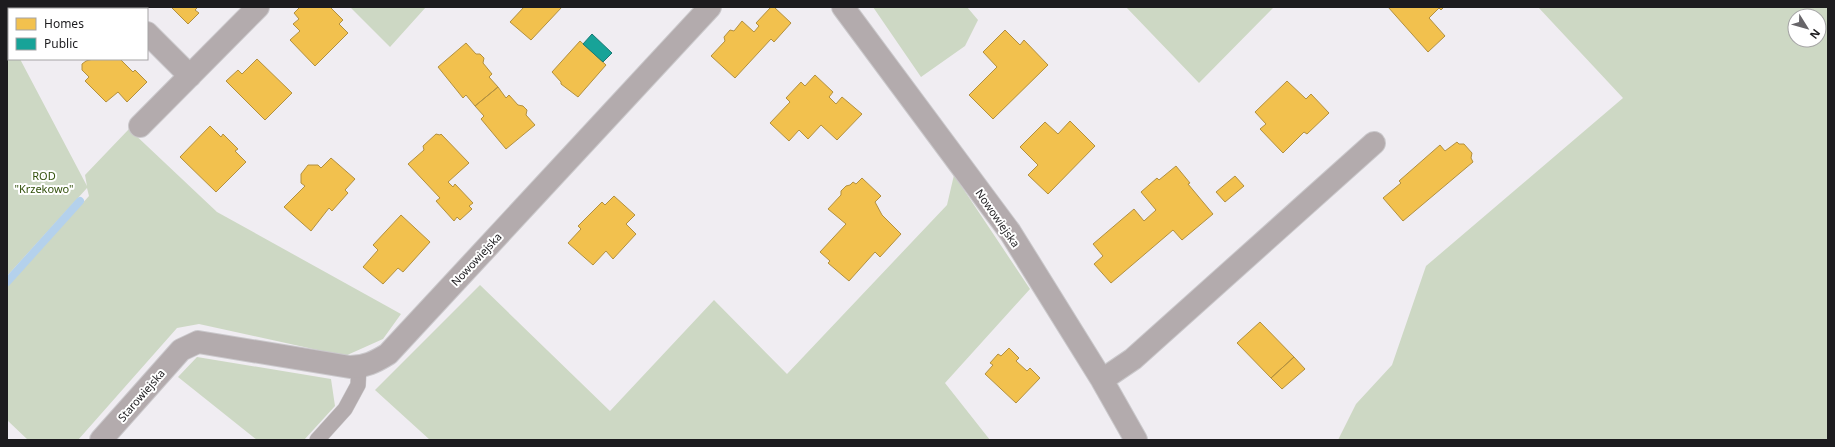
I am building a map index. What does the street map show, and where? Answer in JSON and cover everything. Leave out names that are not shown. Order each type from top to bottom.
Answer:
[{"type":"street","points":[[140,126],[258,7]]},
{"type":"street","name":"Nowowiejska","points":[[181,350],[198,342],[350,367],[360,367],[372,364],[388,354],[710,7]]},
{"type":"street","name":"Nowowiejska","points":[[843,7],[1010,232],[1102,380],[1136,440]]},
{"type":"street","points":[[148,34],[190,76]]},
{"type":"street","points":[[1102,380],[1132,359],[1374,143]]},
{"type":"street","name":"Starowiejska","points":[[102,440],[181,350]]},
{"type":"lane","points":[[317,440],[345,409],[358,385],[360,367]]},
{"type":"green space","points":[[350,7],[426,7],[390,47]]},
{"type":"green space","points":[[873,7],[967,7],[978,20],[965,46],[921,77]]},
{"type":"green space","points":[[1126,7],[1274,7],[1199,83]]},
{"type":"green space","points":[[1538,7],[1828,7],[1828,440],[1338,440],[1356,404],[1392,365],[1426,266],[1623,98]]},
{"type":"green space","name":"ROD \"Krzekowo\"","points":[[7,33],[8,60],[21,60],[87,186],[85,175],[129,129],[217,212],[401,314],[383,339],[345,356],[199,324],[177,328],[78,440],[28,440],[7,420],[7,287],[89,196],[87,188],[7,276]]},
{"type":"green space","points":[[954,175],[1030,289],[945,383],[990,440],[430,440],[375,390],[480,285],[610,411],[714,300],[787,374],[947,205]]},
{"type":"green space","points":[[197,357],[331,379],[335,406],[304,440],[257,440],[178,377]]},
{"type":"building: Homes","points":[[13,7],[60,7],[59,8]]},
{"type":"building: Homes","points":[[171,7],[198,7],[195,10],[199,13],[188,24]]},
{"type":"building: Homes","points":[[300,7],[330,7],[343,20],[339,24],[348,33],[315,66],[290,40],[300,31],[293,24],[299,19],[294,13]]},
{"type":"building: Homes","points":[[524,7],[562,7],[531,40],[510,22]]},
{"type":"building: Homes","points":[[771,7],[774,7],[791,23],[774,42],[771,39],[735,78],[711,56],[725,41],[724,37],[730,30],[734,31],[742,21],[754,32],[759,26],[756,23]]},
{"type":"building: Homes","points":[[1388,7],[1444,7],[1441,10],[1439,8],[1429,18],[1445,36],[1428,52]]},
{"type":"building: Homes","points":[[1005,30],[1020,45],[1024,40],[1048,65],[993,119],[969,95],[997,67],[983,52]]},
{"type":"building: Homes","points":[[580,41],[606,65],[578,97],[561,84],[552,72]]},
{"type":"building: Homes","points":[[466,43],[476,54],[480,54],[484,58],[483,63],[492,74],[489,77],[498,87],[475,106],[466,95],[463,98],[438,67]]},
{"type":"building: Homes","points":[[257,59],[292,93],[265,120],[226,81],[238,70],[242,74]]},
{"type":"building: Homes","points":[[121,60],[133,72],[135,70],[147,82],[127,102],[118,92],[106,102],[85,81],[89,77],[82,70],[82,64],[86,61]]},
{"type":"building: Homes","points":[[815,75],[833,92],[829,97],[836,104],[842,97],[862,114],[837,140],[821,125],[808,139],[799,130],[789,141],[770,123],[790,102],[786,98],[801,82],[805,86]]},
{"type":"building: Homes","points":[[1287,81],[1306,99],[1311,94],[1329,113],[1307,134],[1304,132],[1283,153],[1260,129],[1266,124],[1255,112]]},
{"type":"building: Homes","points":[[498,87],[506,98],[509,95],[518,105],[523,106],[527,110],[526,115],[535,125],[506,149],[481,119],[484,116],[475,106]]},
{"type":"building: Homes","points":[[1070,121],[1095,146],[1048,194],[1028,175],[1038,165],[1020,147],[1045,122],[1058,134]]},
{"type":"building: Homes","points":[[210,126],[221,137],[223,134],[238,149],[235,151],[246,162],[216,192],[180,157]]},
{"type":"building: Homes","points":[[436,134],[441,134],[469,163],[448,182],[453,187],[455,184],[473,203],[469,206],[472,209],[460,220],[457,217],[454,221],[436,201],[440,198],[408,164],[424,150],[423,146]]},
{"type":"building: Homes","points":[[1457,142],[1459,144],[1464,144],[1472,153],[1471,158],[1473,162],[1403,221],[1383,198],[1401,183],[1399,181],[1440,145],[1445,151]]},
{"type":"building: Homes","points":[[331,158],[355,179],[345,190],[348,193],[332,211],[329,208],[311,231],[284,207],[305,186],[301,183],[301,174],[308,165],[318,165],[321,168]]},
{"type":"building: Homes","points":[[1176,166],[1190,183],[1188,184],[1213,214],[1182,240],[1173,230],[1111,283],[1094,264],[1103,256],[1093,244],[1134,209],[1144,221],[1156,210],[1141,192],[1157,178],[1159,180]]},
{"type":"building: Homes","points":[[1235,176],[1244,186],[1225,202],[1216,192]]},
{"type":"building: Homes","points":[[862,178],[881,196],[875,202],[882,215],[901,234],[880,257],[875,252],[849,281],[828,263],[830,261],[820,252],[846,224],[828,209],[841,195],[841,191],[846,186],[853,182],[856,184]]},
{"type":"building: Homes","points":[[614,196],[635,215],[626,224],[636,234],[613,259],[606,251],[593,265],[568,243],[581,229],[578,226],[602,202],[605,205]]},
{"type":"building: Homes","points":[[401,215],[430,242],[403,272],[398,268],[383,284],[363,267],[378,250],[373,245]]},
{"type":"building: Homes","points":[[1260,322],[1294,357],[1271,378],[1237,343]]},
{"type":"building: Homes","points":[[1009,348],[1019,358],[1016,361],[1027,371],[1030,368],[1040,378],[1016,403],[985,374],[993,365],[990,363],[998,354],[1001,356]]},
{"type":"building: Homes","points":[[1294,357],[1305,369],[1282,389],[1271,378]]},
{"type":"building: Public","points":[[592,34],[612,53],[603,62],[583,44]]},
{"type":"waterway","points":[[7,282],[80,201]]}]
